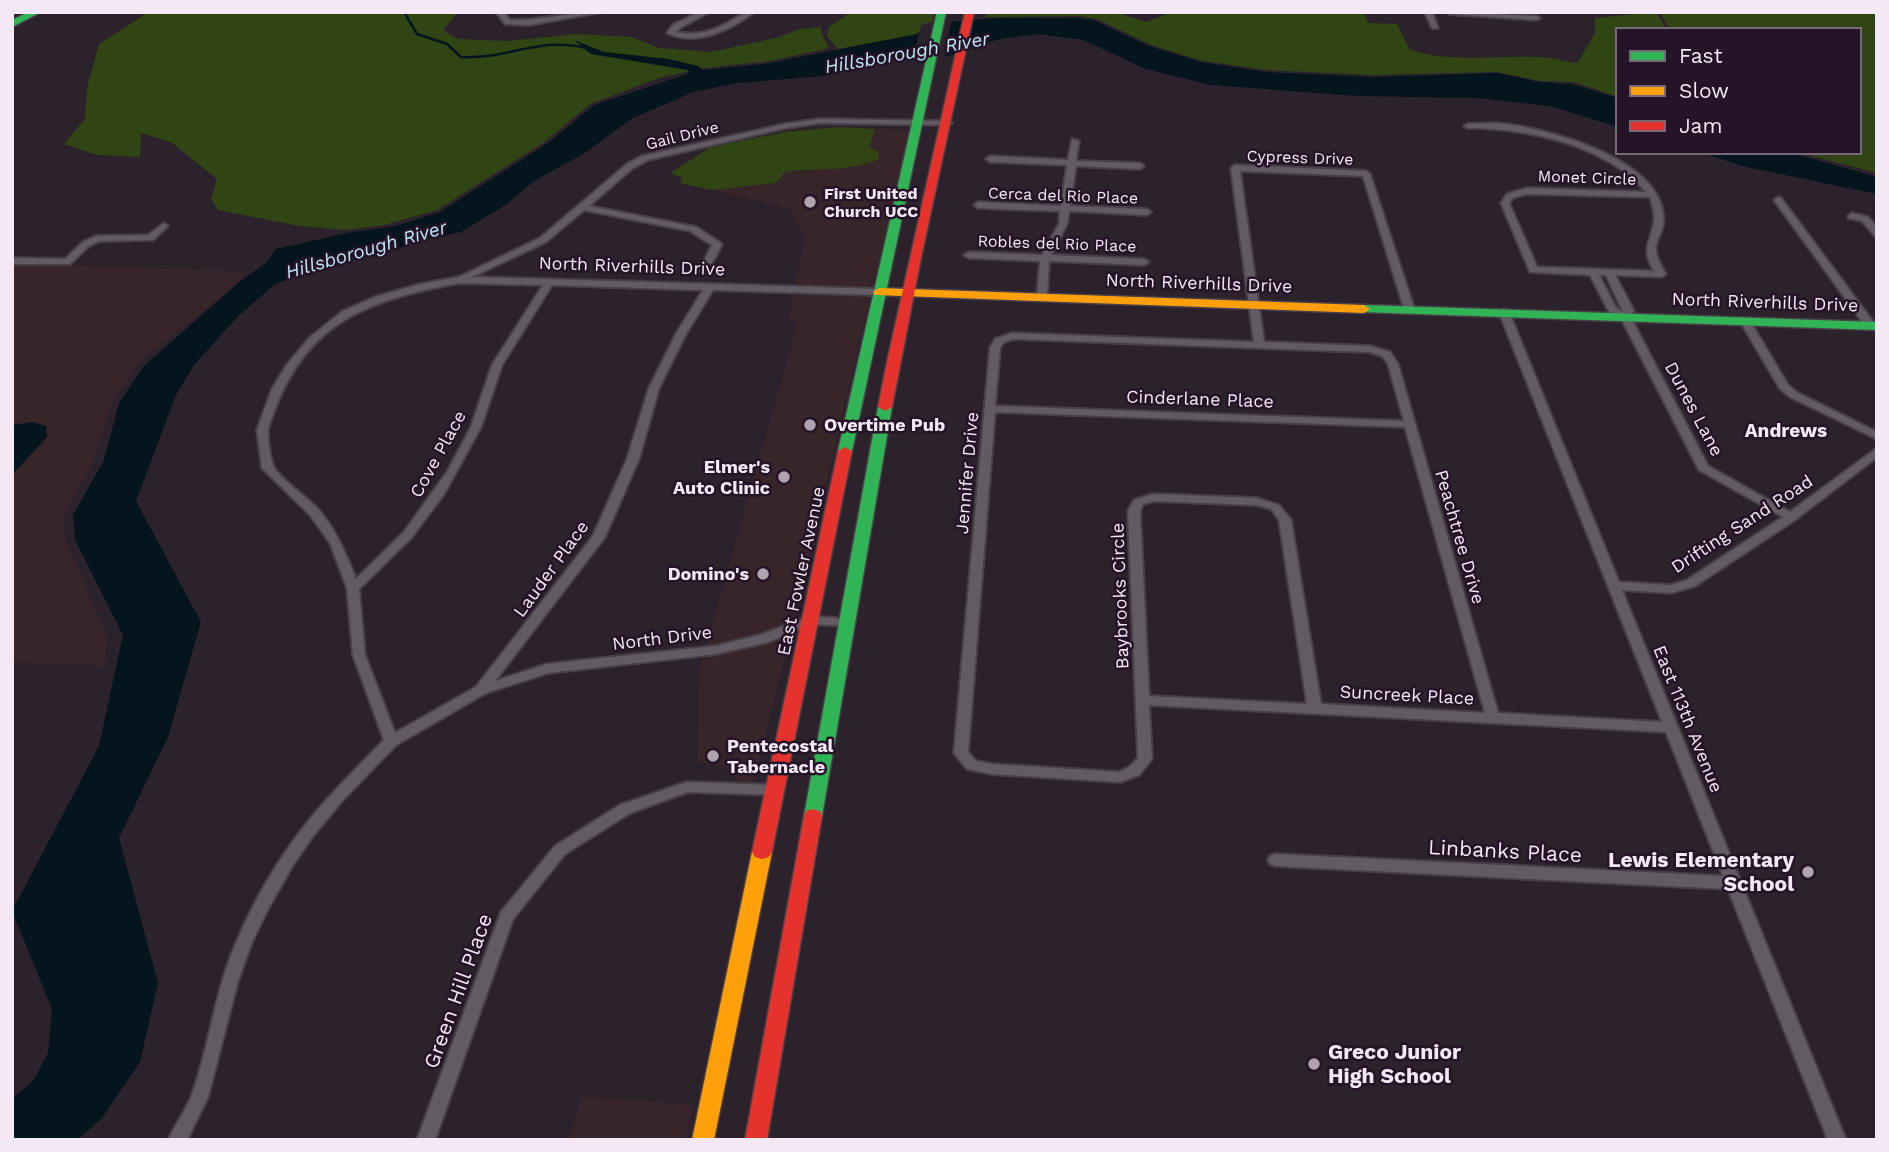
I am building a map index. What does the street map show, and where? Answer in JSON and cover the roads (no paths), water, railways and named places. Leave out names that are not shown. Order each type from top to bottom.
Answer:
[{"type":"main road","points":[[12,24],[37,12]]},
{"type":"main road","points":[[756,1140],[905,293],[947,123],[969,15]]},
{"type":"main road","name":"East Fowler Avenue","points":[[704,1140],[879,292],[941,16]]},
{"type":"main road","name":"North Riverhills Drive","points":[[879,292],[1873,325]]},
{"type":"street","points":[[503,12],[500,13],[508,22],[529,23],[598,12]]},
{"type":"street","points":[[706,12],[677,26],[671,33],[687,38],[716,32],[751,12]]},
{"type":"street","points":[[1428,12],[1435,26]]},
{"type":"street","points":[[1450,12],[1536,18]]},
{"type":"street","name":"Gail Drive","points":[[460,280],[543,240],[637,162],[682,148],[820,121],[947,123]]},
{"type":"street","points":[[1468,126],[1499,126],[1560,139],[1608,159],[1642,180],[1653,195]]},
{"type":"street","points":[[1042,297],[1045,258],[1060,231],[1066,209],[1075,141]]},
{"type":"street","points":[[990,159],[1140,166]]},
{"type":"street","name":"Cypress Drive","points":[[1252,304],[1234,170],[1366,174],[1409,308]]},
{"type":"street","name":"Monet Circle","points":[[1527,191],[1653,195],[1660,214],[1651,241],[1650,255],[1661,274],[1593,272],[1533,270],[1504,203],[1510,196],[1527,191]]},
{"type":"street","points":[[1778,200],[1873,325]]},
{"type":"street","name":"Cerca del Rio Place","points":[[978,205],[1147,212]]},
{"type":"street","points":[[583,207],[693,229],[717,244],[708,263],[701,268]]},
{"type":"street","points":[[1852,216],[1866,219],[1877,233]]},
{"type":"street","points":[[12,261],[67,262],[93,240],[150,238],[164,226]]},
{"type":"street","name":"Robles del Rio Place","points":[[969,255],[1144,262]]},
{"type":"street","name":"Dunes Lane","points":[[1593,272],[1612,310],[1625,316],[1703,468],[1791,517]]},
{"type":"street","name":"Dunes Lane","points":[[1609,272],[1629,311],[1625,316]]},
{"type":"street","name":"North Riverhills Drive","points":[[391,741],[359,655],[353,587],[336,543],[321,523],[268,468],[262,430],[267,410],[277,389],[313,340],[346,313],[378,299],[460,280],[879,292]]},
{"type":"street","name":"Cove Place","points":[[353,587],[380,566],[414,528],[447,481],[477,425],[495,369],[505,348],[549,283]]},
{"type":"street","name":"Lauder Place","points":[[391,741],[481,690],[599,537],[632,459],[654,388],[681,334],[710,287]]},
{"type":"street","points":[[1252,304],[1259,345]]},
{"type":"street","name":"East 113th Avenue","points":[[1504,312],[1837,1140]]},
{"type":"street","points":[[1745,321],[1784,387],[1794,395],[1877,436]]},
{"type":"street","name":"Jennifer Drive","points":[[1141,700],[1145,759],[1134,771],[1120,777],[992,769],[972,765],[961,752],[995,348],[999,341],[1012,336],[1370,349],[1386,354],[1393,364]]},
{"type":"street","name":"Peachtree Drive","points":[[1393,364],[1493,718]]},
{"type":"street","name":"Cinderlane Place","points":[[990,409],[1410,424]]},
{"type":"street","name":"Drifting Sand Road","points":[[1614,586],[1680,587],[1791,517],[1877,451]]},
{"type":"street","name":"Baybrooks Circle","points":[[1141,700],[1134,511],[1138,502],[1153,497],[1256,502],[1275,507],[1285,520],[1315,710]]},
{"type":"street","name":"North Drive","points":[[481,690],[547,669],[716,650],[763,639],[811,620],[845,623]]},
{"type":"street","name":"Suncreek Place","points":[[1141,700],[1671,727]]},
{"type":"street","points":[[177,1140],[189,1122],[203,1091],[237,959],[273,888],[313,826],[391,741]]},
{"type":"street","name":"Green Hill Place","points":[[426,1140],[506,916],[560,850],[625,809],[687,787],[775,790]]},
{"type":"street","name":"Linbanks Place","points":[[1275,860],[1734,883]]},
{"type":"water","name":"Hillsborough River","points":[[997,18],[1078,18],[1096,21],[1149,46],[1201,62],[1267,72],[1373,77],[1497,73],[1540,82],[1572,84],[1616,97],[1616,126],[1550,106],[1477,98],[1357,96],[1211,85],[1146,69],[1083,40],[1037,34],[1005,38],[976,45],[964,53],[922,61],[901,58],[866,64],[825,76],[738,83],[693,92],[631,119],[585,153],[534,181],[507,204],[461,232],[384,248],[345,249],[273,286],[239,315],[194,365],[176,395],[136,501],[201,622],[168,737],[119,838],[158,983],[140,1062],[102,1118],[77,1140],[12,1140],[12,1099],[33,1081],[48,1053],[52,1009],[12,911],[99,746],[123,635],[75,540],[73,515],[104,460],[119,403],[143,367],[238,283],[267,262],[276,249],[347,233],[396,226],[440,212],[548,143],[594,105],[690,73],[687,70],[591,54],[574,40],[604,52],[669,59],[698,66],[703,70],[770,63],[917,34],[932,23]]},
{"type":"water","points":[[1705,154],[1795,154],[1877,177],[1877,194],[1746,167]]},
{"type":"water","points":[[32,422],[46,426],[47,437],[12,475],[12,425]]},
{"type":"waterway","points":[[404,12],[417,34],[447,44],[461,57],[493,55],[538,46],[569,45],[586,48]]},
{"type":"waterway","name":"Hillsborough River","points":[[305,264],[341,253],[397,243]]},
{"type":"place","name":"First United Church UCC","points":[[810,202]]},
{"type":"place","name":"Overtime Pub","points":[[810,425]]},
{"type":"place","name":"Elmer's Auto Clinic","points":[[784,477]]},
{"type":"place","name":"Domino's","points":[[763,574]]},
{"type":"place","name":"Pentecostal Tabernacle","points":[[713,756]]},
{"type":"place","name":"Lewis Elementary School","points":[[1808,872]]},
{"type":"place","name":"Greco Junior High School","points":[[1314,1064]]},
{"type":"district","name":"Andrews","points":[[1786,430]]}]
